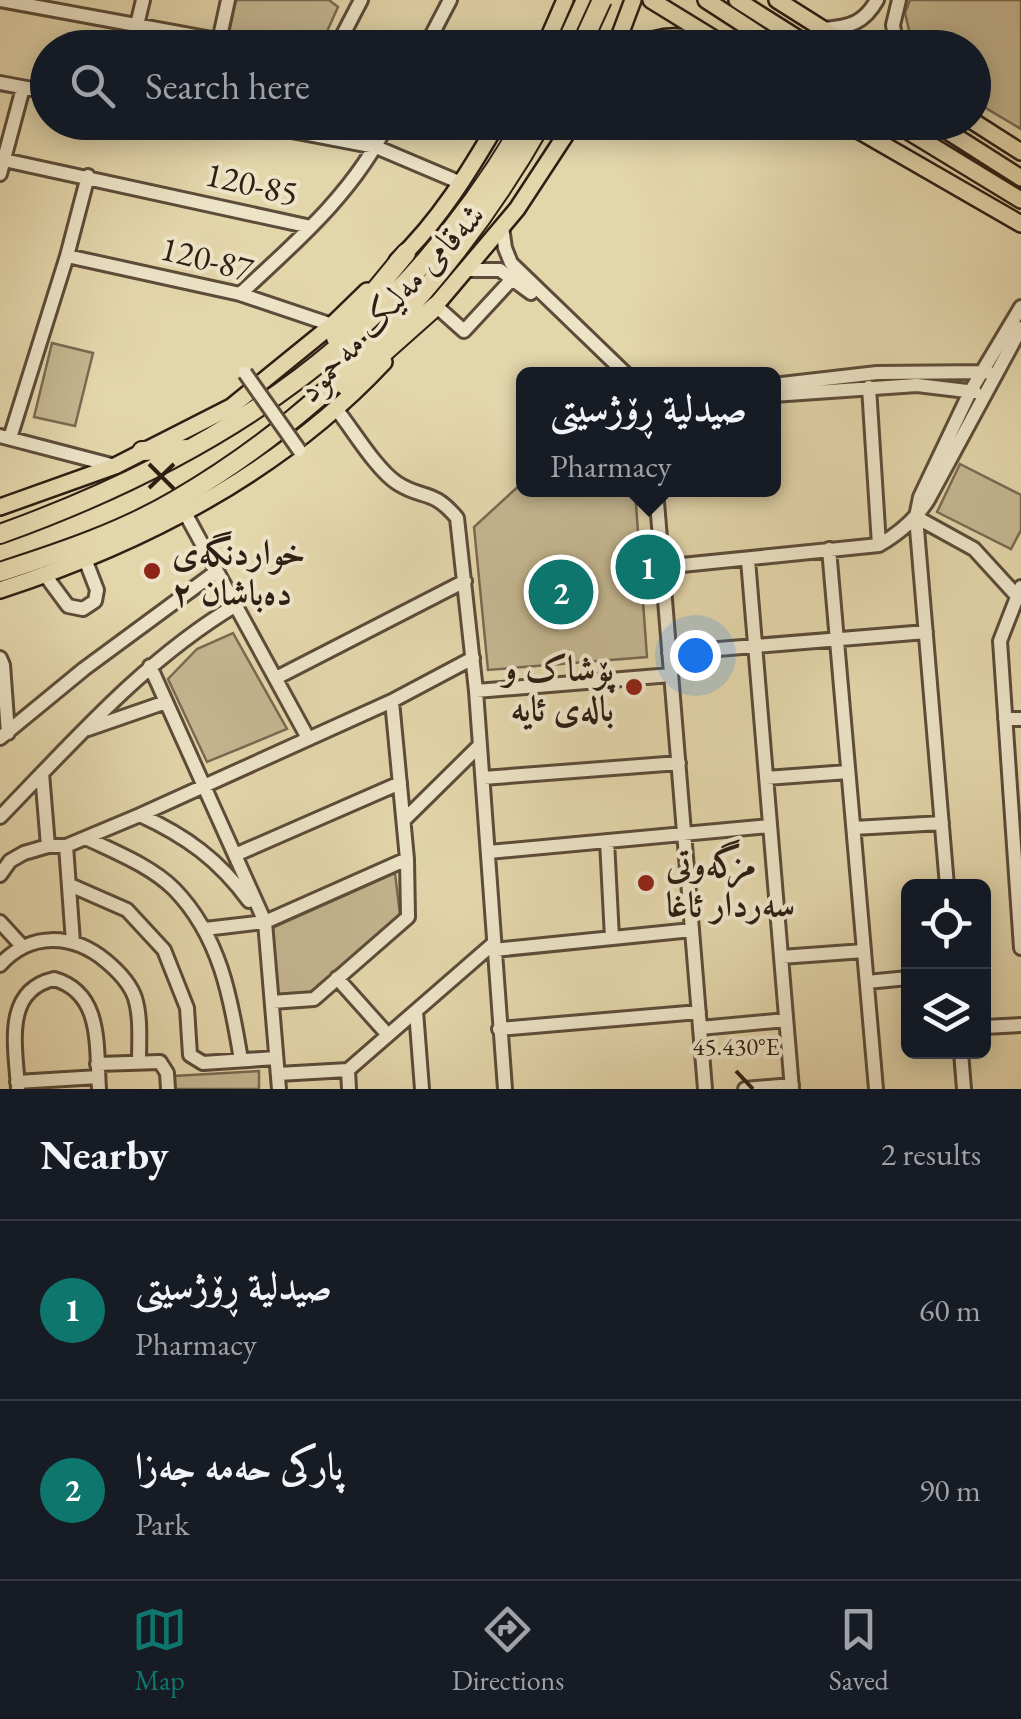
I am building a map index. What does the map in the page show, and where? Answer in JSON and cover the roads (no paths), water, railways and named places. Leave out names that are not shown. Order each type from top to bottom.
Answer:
[{"type":"highway","points":[[564,30],[586,0]]},
{"type":"highway","points":[[588,30],[600,0]]},
{"type":"highway","points":[[300,416],[419,296],[513,140]]},
{"type":"highway","points":[[0,534],[81,503],[194,448],[291,386],[442,253],[497,192],[530,140]]},
{"type":"highway","points":[[291,386],[406,253]]},
{"type":"highway","points":[[143,532],[347,386],[436,306]]},
{"type":"highway","points":[[142,451],[194,448]]},
{"type":"highway","points":[[0,572],[179,506]]},
{"type":"main road","points":[[550,0],[551,30]]},
{"type":"main road","points":[[557,30],[565,0]]},
{"type":"main road","points":[[600,0],[614,12],[622,30]]},
{"type":"main road","points":[[622,30],[633,0]]},
{"type":"main road","points":[[651,0],[700,30]]},
{"type":"main road","points":[[706,0],[752,30]]},
{"type":"main road","points":[[737,0],[785,30]]},
{"type":"main road","points":[[778,0],[824,29]]},
{"type":"main road","points":[[991,133],[1021,152]]},
{"type":"main road","points":[[0,507],[115,466],[231,407],[332,324],[406,253],[462,183],[487,140]]},
{"type":"main road","name":"شەقامی مەلیک مەحمود","points":[[179,506],[280,454],[337,410],[468,270],[564,140]]},
{"type":"main road","points":[[875,140],[1021,224]]},
{"type":"main road","points":[[923,140],[1021,200]]},
{"type":"main road","points":[[961,140],[1021,178]]},
{"type":"main road","points":[[0,590],[45,575],[143,532]]},
{"type":"street","points":[[0,0],[59,5],[162,30]]},
{"type":"street","points":[[136,25],[143,0]]},
{"type":"street","points":[[221,30],[228,0]]},
{"type":"street","points":[[434,30],[450,0]]},
{"type":"street","points":[[824,29],[861,21],[878,0]]},
{"type":"street","points":[[894,30],[899,0]]},
{"type":"street","points":[[344,30],[357,2]]},
{"type":"street","points":[[0,83],[30,89]]},
{"type":"street","points":[[0,174],[23,88]]},
{"type":"street","points":[[348,140],[376,147],[462,183]]},
{"type":"street","points":[[240,294],[312,228],[379,140]]},
{"type":"street","name":"120-85","points":[[4,160],[312,228]]},
{"type":"street","points":[[88,176],[67,256],[5,437],[115,466]]},
{"type":"street","points":[[502,227],[504,248],[511,262],[619,367]]},
{"type":"street","name":"120-87","points":[[67,256],[240,294],[332,324]]},
{"type":"street","points":[[468,270],[494,268],[512,279],[608,367]]},
{"type":"street","points":[[436,306],[464,331],[512,279]]},
{"type":"street","points":[[946,879],[916,517],[920,497],[1021,306]]},
{"type":"street","points":[[988,372],[1021,328]]},
{"type":"street","points":[[781,384],[877,373],[988,372]]},
{"type":"street","points":[[245,373],[299,450]]},
{"type":"street","points":[[781,395],[917,385],[977,392]]},
{"type":"street","points":[[869,387],[879,545]]},
{"type":"street","points":[[337,410],[391,478],[438,498],[457,518],[490,852],[506,1089]]},
{"type":"street","points":[[657,497],[706,1089]]},
{"type":"street","points":[[179,506],[308,738]]},
{"type":"street","points":[[662,567],[879,545],[916,517]]},
{"type":"street","points":[[916,517],[974,549],[1018,591],[1000,641],[1021,948]]},
{"type":"street","points":[[829,549],[876,1089]]},
{"type":"street","points":[[45,575],[68,606],[83,609],[95,602],[97,590],[84,559]]},
{"type":"street","points":[[744,1089],[792,1087],[748,560]]},
{"type":"street","points":[[4,736],[84,668],[216,571]]},
{"type":"street","points":[[276,678],[466,581]]},
{"type":"street","points":[[0,817],[150,666],[178,642],[236,605]]},
{"type":"street","points":[[670,653],[926,632]]},
{"type":"street","points":[[0,658],[4,736]]},
{"type":"street","points":[[0,875],[10,861],[48,846],[66,846],[140,815],[392,701],[472,658]]},
{"type":"street","points":[[150,666],[264,922],[279,1089]]},
{"type":"street","points":[[476,691],[671,676]]},
{"type":"street","points":[[272,1002],[314,999],[408,917],[408,859],[392,701]]},
{"type":"street","points":[[83,730],[166,702]]},
{"type":"street","points":[[1005,718],[1021,718]]},
{"type":"street","points":[[404,820],[479,746]]},
{"type":"street","points":[[483,778],[678,763]]},
{"type":"street","points":[[766,778],[848,772]]},
{"type":"street","points":[[42,774],[48,846]]},
{"type":"street","points":[[236,855],[400,783]]},
{"type":"street","points":[[140,815],[173,830],[208,853],[264,922]]},
{"type":"street","points":[[854,828],[942,822]]},
{"type":"street","points":[[490,852],[770,826]]},
{"type":"street","points":[[86,838],[172,887],[206,929],[230,994],[241,1060]]},
{"type":"street","points":[[607,841],[612,938]]},
{"type":"street","points":[[66,846],[73,942]]},
{"type":"street","points":[[206,929],[264,922],[408,859]]},
{"type":"street","points":[[70,885],[127,910],[164,950],[186,1008],[190,1056],[195,1061],[276,1058]]},
{"type":"street","points":[[0,922],[22,946]]},
{"type":"street","points":[[278,1074],[348,1070],[494,946],[692,930]]},
{"type":"street","points":[[0,965],[22,946],[47,939],[73,942],[92,950],[127,983],[135,998],[139,1062]]},
{"type":"street","points":[[781,956],[864,950]]},
{"type":"street","points":[[337,978],[388,1035]]},
{"type":"street","points":[[98,1076],[91,1010],[74,989],[54,979],[32,988],[15,1013],[18,1085],[98,1076],[139,1062],[160,1062],[167,1073],[168,1089]]},
{"type":"street","points":[[867,982],[901,979]]},
{"type":"street","points":[[416,1010],[422,1089]]},
{"type":"street","points":[[499,1028],[699,1012]]},
{"type":"street","points":[[700,1028],[786,1020]]},
{"type":"street","points":[[991,1027],[1021,1025]]},
{"type":"street","points":[[961,1059],[964,1089]]},
{"type":"street","points":[[348,1070],[349,1089]]},
{"type":"place","name":"صيدلية ڕۆژسیتی","points":[[648,567]]},
{"type":"place","name":"خواردنگەی دەباشان ٢","points":[[152,571]]},
{"type":"place","name":"پارکی حەمە جەزا","points":[[561,592]]},
{"type":"place","name":"پۆشاک و بالەی ئایە","points":[[634,687]]},
{"type":"place","name":"مزگەوتی سەردار ئاغا","points":[[646,883]]}]
